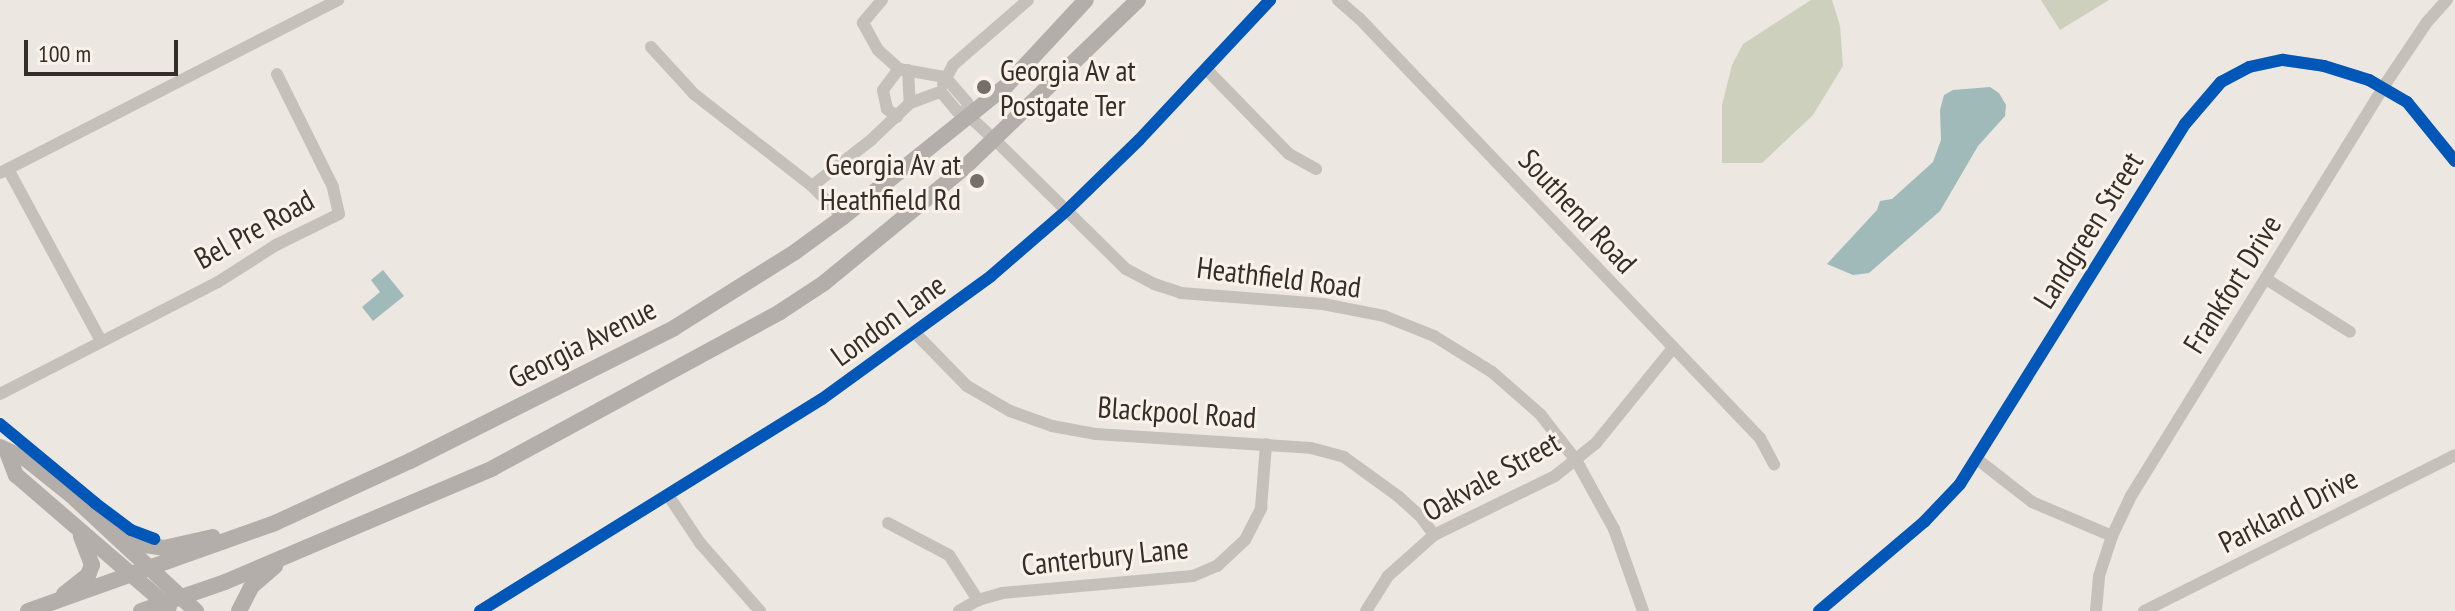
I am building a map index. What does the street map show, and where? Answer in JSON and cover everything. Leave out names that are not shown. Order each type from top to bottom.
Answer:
[{"type":"main road","name":"Georgia Avenue","points":[[34,609],[269,525],[410,461],[674,328],[843,217],[1006,86],[1086,0]]},
{"type":"main road","points":[[141,611],[173,604],[493,468],[780,312],[824,283],[995,140],[1138,0]]},
{"type":"main road","points":[[4,449],[26,459],[131,538],[164,548],[269,525]]},
{"type":"main road","points":[[4,449],[16,475],[78,531],[173,604],[196,611]]},
{"type":"main road","points":[[71,495],[153,569],[173,604]]},
{"type":"main road","points":[[34,609],[70,591],[88,575],[92,565],[91,555],[78,531]]},
{"type":"main road","points":[[239,611],[251,587],[291,553]]},
{"type":"street","points":[[101,341],[4,171],[338,0]]},
{"type":"street","points":[[882,0],[863,23],[878,50],[904,70],[945,77],[967,102],[969,116]]},
{"type":"street","points":[[812,186],[910,103],[941,92],[945,77],[953,65],[1028,0]]},
{"type":"street","name":"London Lane","points":[[480,611],[822,399],[916,334],[1066,211],[1207,70],[1270,0]]},
{"type":"street","name":"Southend Road","points":[[1338,0],[1359,18],[1760,438],[1774,464]]},
{"type":"street","name":"Frankfort Drive","points":[[2096,611],[2099,576],[2112,536],[2131,496],[2384,86],[2427,22],[2447,0]]},
{"type":"street","points":[[651,47],[711,109],[812,186],[843,217]]},
{"type":"street","name":"Landgreen Street","points":[[1819,611],[1924,522],[1977,459],[2185,124],[2221,82],[2249,67],[2283,60],[2324,66],[2384,86],[2407,102],[2455,161]]},
{"type":"street","points":[[904,70],[910,103]]},
{"type":"street","points":[[897,117],[887,109],[883,90],[904,70]]},
{"type":"street","points":[[1207,70],[1289,154],[1316,169]]},
{"type":"street","name":"Bel Pre Road","points":[[0,394],[218,282],[276,245],[339,214],[333,187],[277,74]]},
{"type":"street","name":"Heathfield Road","points":[[941,92],[957,111],[969,116],[995,140],[1126,269],[1154,284],[1181,293],[1323,304],[1384,316],[1434,336],[1492,372],[1540,414],[1576,460],[1614,529],[1641,611]]},
{"type":"street","points":[[2266,279],[2350,332]]},
{"type":"street","name":"Blackpool Road","points":[[916,334],[967,386],[1010,411],[1052,426],[1096,434],[1311,448],[1344,457],[1399,497],[1421,517],[1434,535]]},
{"type":"street","name":"Oakvale Street","points":[[1366,611],[1388,576],[1434,535],[1555,476],[1596,443],[1672,349]]},
{"type":"street","name":"Canterbury Lane","points":[[959,611],[978,600],[1002,593],[1193,576],[1217,566],[1245,540],[1261,508],[1266,444]]},
{"type":"street","name":"Parkland Drive","points":[[2144,611],[2455,455]]},
{"type":"street","points":[[1977,459],[2032,502],[2112,536]]},
{"type":"street","points":[[668,495],[700,543],[760,611]]},
{"type":"street","points":[[888,523],[949,555],[978,600]]},
{"type":"green space","points":[[1811,0],[1832,0],[1840,26],[1843,66],[1813,115],[1762,163],[1722,163],[1722,105],[1732,65],[1743,44]]},
{"type":"green space","points":[[2041,0],[2109,0],[2060,30]]},
{"type":"water","points":[[1990,87],[1999,93],[2006,105],[2005,116],[1978,146],[1940,211],[1869,273],[1853,275],[1827,264],[1877,210],[1880,201],[1892,199],[1933,162],[1941,140],[1940,110],[1944,95],[1953,90]]},
{"type":"water","points":[[383,270],[404,296],[373,321],[362,307],[380,292],[371,280]]},
{"type":"cycle path","points":[[480,611],[822,399],[991,276],[1066,211],[1139,140],[1270,0]]},
{"type":"cycle path","points":[[1819,611],[1924,522],[1960,484],[2185,124],[2221,82],[2249,67],[2283,60],[2324,66],[2369,80],[2407,102],[2455,161]]},
{"type":"cycle path","points":[[0,424],[131,530],[154,539]]},
{"type":"place","name":"Georgia Av at Postgate Ter","points":[[984,87]]},
{"type":"place","name":"Georgia Av at Heathfield Rd","points":[[977,181]]}]
